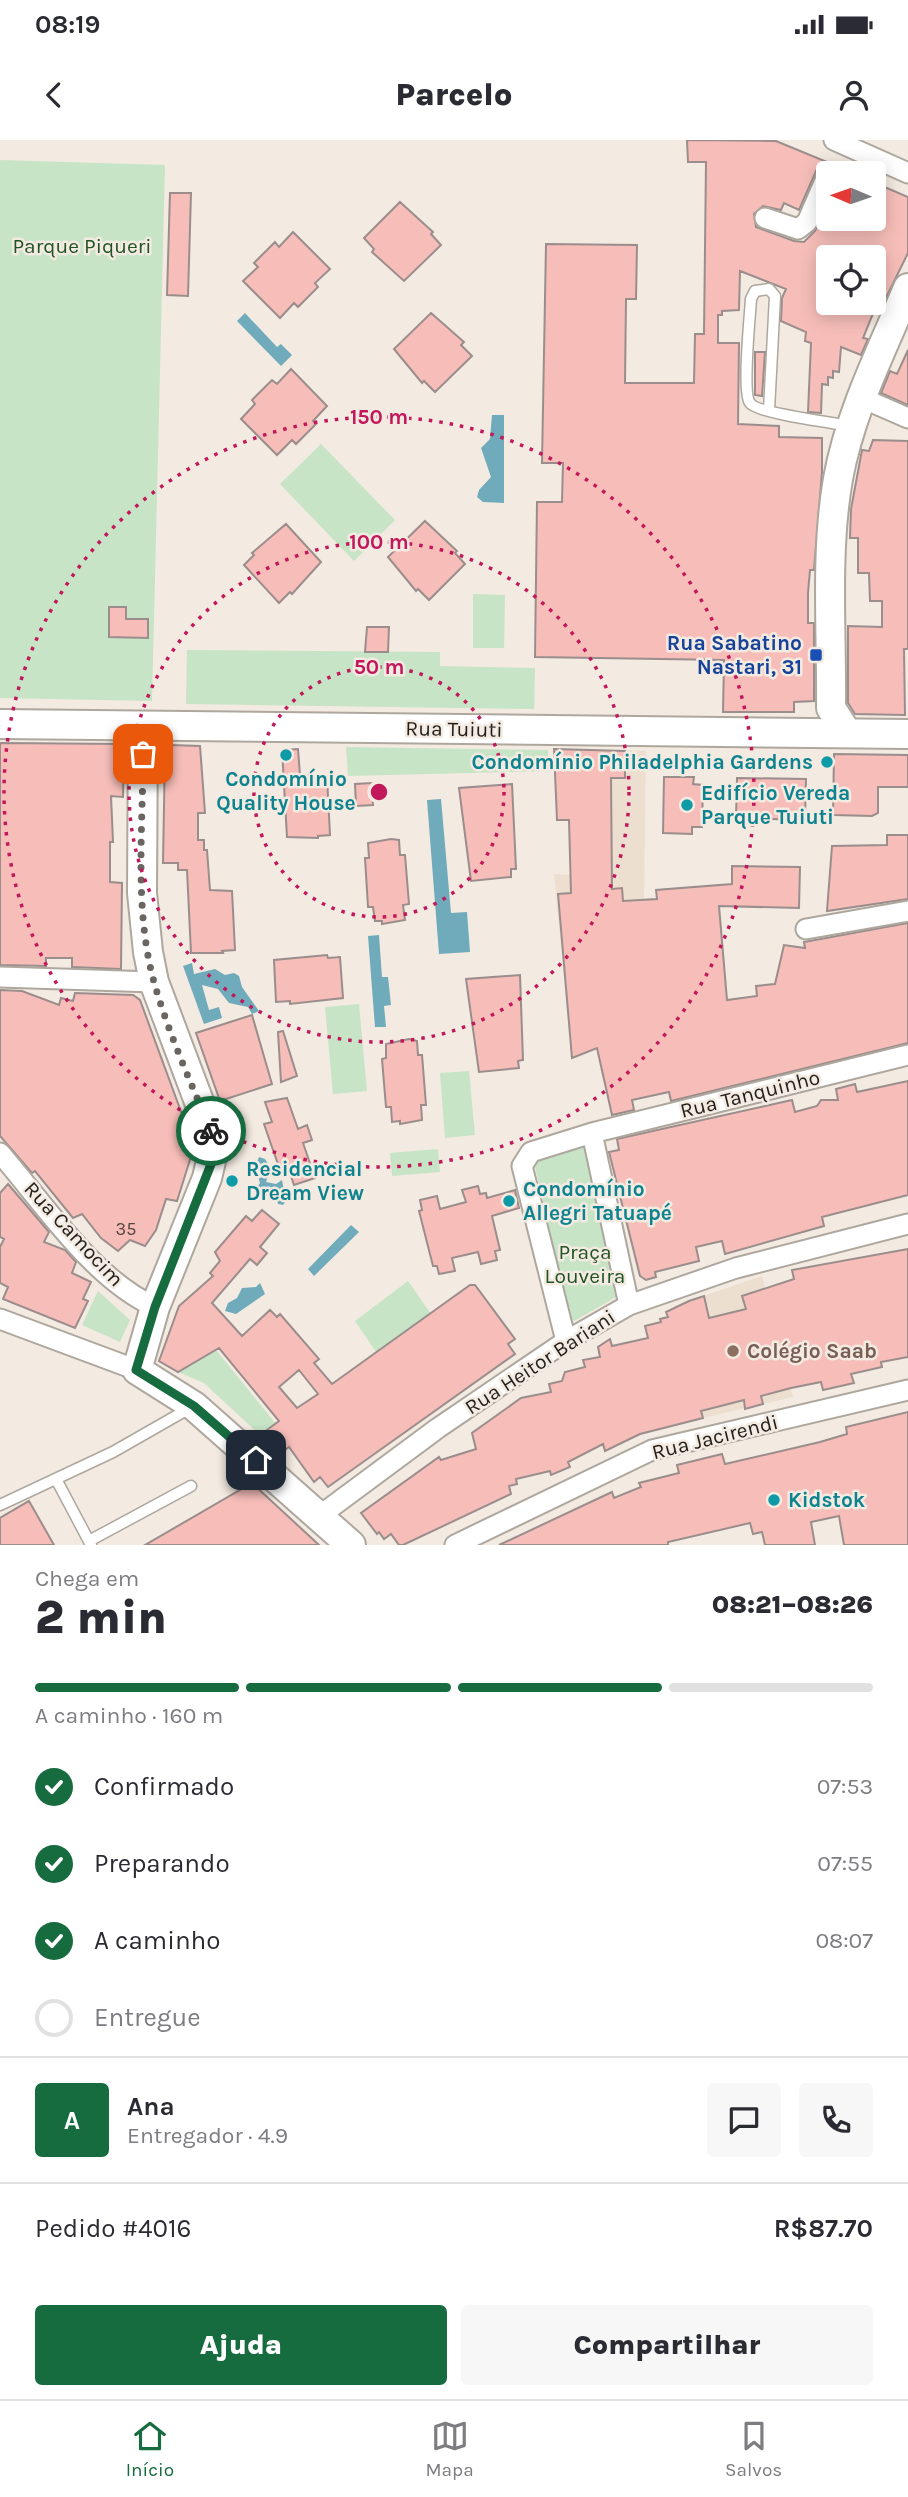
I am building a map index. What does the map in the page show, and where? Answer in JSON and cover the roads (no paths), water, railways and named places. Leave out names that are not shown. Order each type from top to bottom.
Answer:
[{"type":"street","points":[[832,161],[837,142],[865,147],[908,173]]},
{"type":"street","points":[[765,218],[799,229],[807,222],[816,201]]},
{"type":"street","points":[[847,733],[831,708],[833,517],[838,478],[862,398],[908,288]]},
{"type":"street","points":[[862,398],[908,418]]},
{"type":"street","points":[[807,733],[831,708]]},
{"type":"street","name":"Rua Tuiuti","points":[[0,724],[908,734]]},
{"type":"street","points":[[133,1373],[155,1307],[207,1178],[215,1144],[154,982],[142,893],[143,726]]},
{"type":"street","points":[[807,929],[908,911]]},
{"type":"street","points":[[0,977],[154,982]]},
{"type":"street","name":"Rua Tanquinho","points":[[592,1133],[908,1055]]},
{"type":"street","points":[[566,1341],[522,1166],[531,1152],[592,1133],[629,1306]]},
{"type":"street","name":"Rua Camocim","points":[[0,1153],[94,1263],[137,1299],[155,1307]]},
{"type":"street","name":"Rua Heitor Bariani","points":[[318,1517],[438,1428],[566,1341],[629,1306],[736,1268],[908,1224]]},
{"type":"street","points":[[0,1319],[133,1373],[194,1406],[351,1545]]},
{"type":"street","name":"Rua Jacirendi","points":[[455,1545],[652,1450],[908,1390]]},
{"type":"lane","points":[[769,410],[775,296],[769,289],[763,288],[755,291],[751,299],[747,386],[750,403],[769,410],[852,426]]},
{"type":"lane","points":[[0,1505],[113,1452],[194,1406]]},
{"type":"lane","points":[[56,1479],[90,1543],[191,1486]]},
{"type":"water","points":[[245,313],[277,347],[281,344],[292,355],[281,366],[237,321]]},
{"type":"water","points":[[492,415],[504,415],[504,503],[483,502],[477,497],[479,490],[491,477],[481,448],[490,439]]},
{"type":"water","points":[[441,799],[451,913],[467,912],[470,952],[439,954],[427,800]]},
{"type":"water","points":[[379,935],[382,977],[388,977],[391,1005],[384,1006],[386,1027],[375,1027],[368,936]]},
{"type":"water","points":[[192,963],[194,974],[215,969],[225,975],[234,973],[239,976],[242,987],[259,1011],[252,1014],[248,1007],[229,1003],[218,989],[202,985],[209,1010],[219,1007],[222,1018],[204,1024],[183,966]]},
{"type":"water","points":[[259,1157],[265,1159],[271,1168],[266,1182],[276,1184],[282,1180],[286,1201],[283,1205],[278,1204],[275,1192],[256,1189],[260,1183],[256,1170],[261,1164],[257,1162]]},
{"type":"water","points":[[351,1225],[359,1232],[314,1276],[308,1269]]},
{"type":"water","points":[[260,1283],[265,1294],[236,1314],[225,1311],[228,1303],[237,1298],[242,1288],[256,1287]]},
{"type":"place","name":"Rua Sabatino Nastari, 31","points":[[816,655]]},
{"type":"place","name":"Condomínio Quality House","points":[[286,755]]},
{"type":"place","name":"Condomínio Philadelphia Gardens","points":[[827,762]]},
{"type":"place","name":"Edifício Vereda Parque Tuiuti","points":[[687,805]]},
{"type":"place","name":"Residencial Dream View","points":[[232,1181]]},
{"type":"place","name":"Condomínio Allegri Tatuapé","points":[[509,1201]]},
{"type":"place","name":"Colégio Saab","points":[[733,1351]]},
{"type":"place","name":"Kidstok","points":[[774,1500]]},
{"type":"park label","name":"Parque Piqueri","points":[[82,246]]},
{"type":"park label","name":"Praça Louveira","points":[[585,1264]]}]
